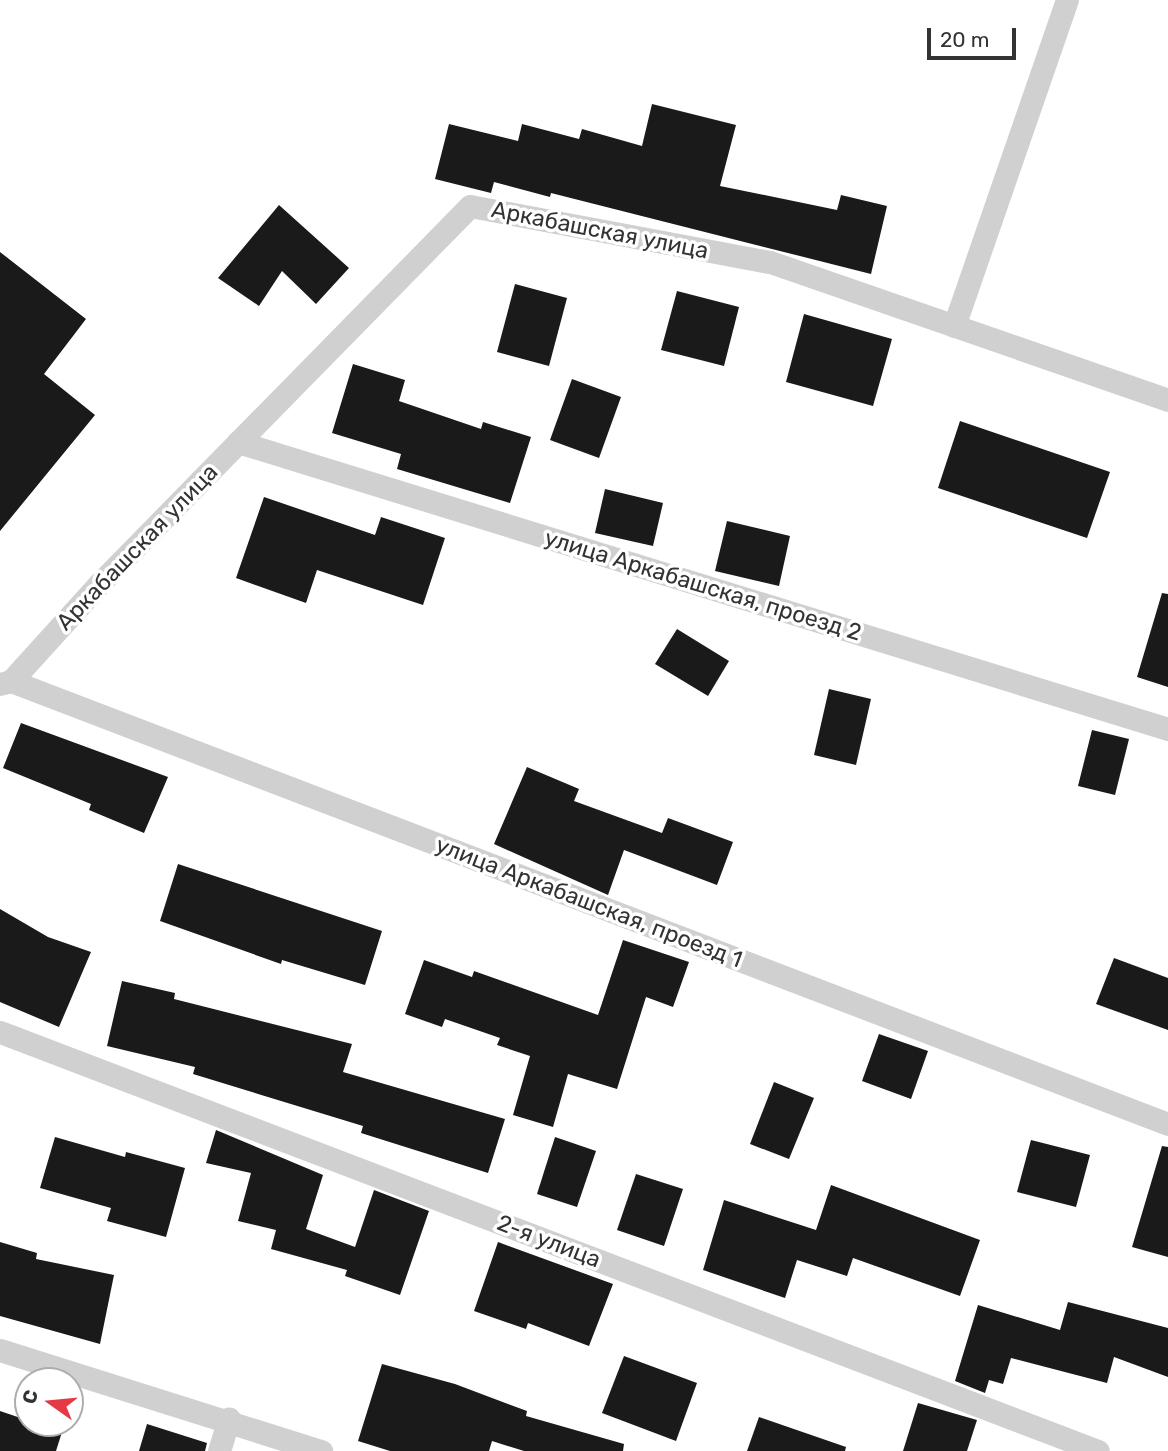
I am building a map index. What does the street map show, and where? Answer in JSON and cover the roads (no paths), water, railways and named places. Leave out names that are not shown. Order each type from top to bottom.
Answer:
[{"type":"street","points":[[954,326],[1067,0]]},
{"type":"street","name":"Аркабашская улица","points":[[6,682],[470,206],[770,262],[1168,400]]},
{"type":"street","name":"улица Аркабашская, проезд 2","points":[[238,442],[1168,729]]},
{"type":"street","name":"улица Аркабашская, проезд 1","points":[[6,682],[1168,1124]]},
{"type":"street","name":"2-я улица","points":[[0,1032],[1098,1451]]},
{"type":"street","points":[[0,1350],[229,1419],[321,1451]]},
{"type":"street","points":[[219,1451],[229,1419]]}]
